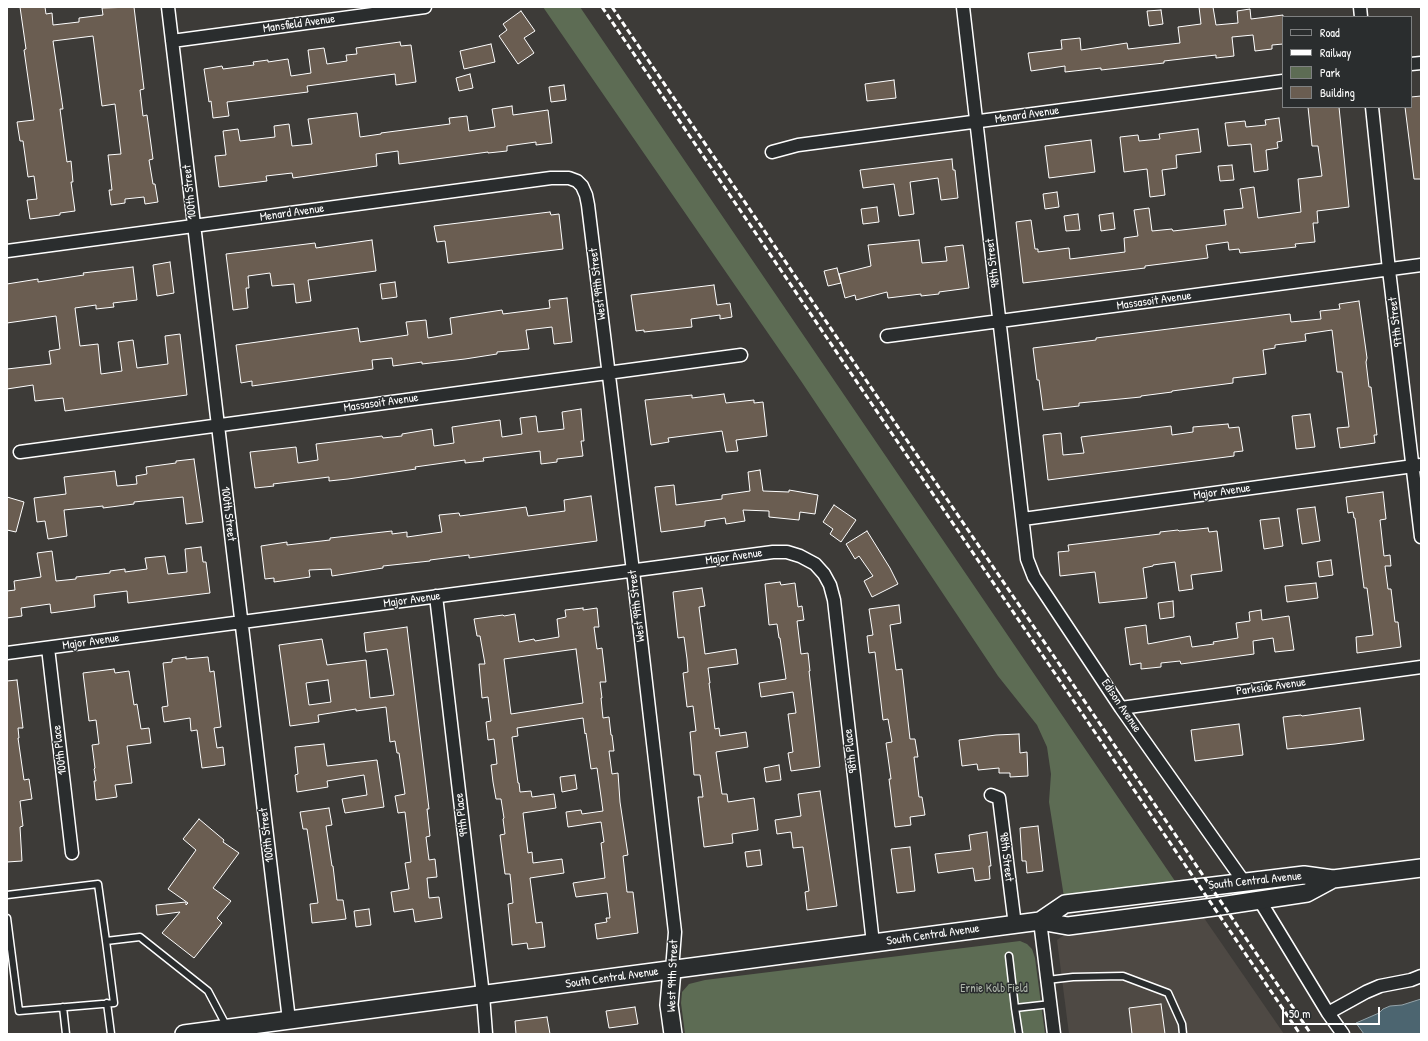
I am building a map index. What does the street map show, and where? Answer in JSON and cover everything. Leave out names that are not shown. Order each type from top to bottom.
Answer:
[{"type":"street","name":"100th Street","points":[[168,7],[289,1020]]},
{"type":"street","name":"Mansfield Avenue","points":[[172,41],[425,7]]},
{"type":"street","name":"98th Street","points":[[963,7],[1023,519]]},
{"type":"street","name":"Menard Avenue","points":[[772,152],[798,145],[1282,81]]},
{"type":"street","name":"97th Street","points":[[1372,108],[1389,270],[1417,466],[1421,537]]},
{"type":"street","name":"Menard Avenue","points":[[7,251],[551,178],[569,178],[577,181]]},
{"type":"street","name":"West 99th Street","points":[[577,181],[582,186],[588,205],[675,932],[669,1005],[674,1034]]},
{"type":"street","name":"Massasoit Avenue","points":[[887,336],[1421,265]]},
{"type":"street","name":"Massasoit Avenue","points":[[20,452],[741,355]]},
{"type":"street","name":"Major Avenue","points":[[1023,519],[1417,466]]},
{"type":"street","name":"Edison Avenue","points":[[1023,519],[1027,558],[1034,577],[1121,708],[1244,882]]},
{"type":"street","name":"Major Avenue","points":[[7,653],[773,552],[787,552],[800,556],[815,564]]},
{"type":"street","name":"98th Place","points":[[815,564],[824,574],[830,585],[834,600],[873,943]]},
{"type":"street","name":"99th Place","points":[[436,596],[483,995],[486,1034]]},
{"type":"street","name":"100th Place","points":[[48,648],[72,853]]},
{"type":"street","name":"Parkside Avenue","points":[[1121,708],[1421,667]]},
{"type":"street","name":"98th Street","points":[[991,795],[999,798],[1014,925]]},
{"type":"street","name":"South Central Avenue","points":[[1040,921],[1065,904],[1304,875],[1333,879],[1421,868]]},
{"type":"street","name":"South Central Avenue","points":[[184,1034],[1040,921],[1068,926],[1260,901],[1307,893],[1333,879]]},
{"type":"street","points":[[1260,901],[1342,1034]]},
{"type":"street","points":[[1040,921],[1054,1034]]},
{"type":"street","points":[[1328,1013],[1380,986],[1411,980],[1421,976]]},
{"type":"lane","points":[[7,895],[98,884],[114,1002],[19,1011],[7,918]]},
{"type":"lane","points":[[106,941],[140,937],[208,991],[228,1028]]},
{"type":"lane","points":[[1009,956],[1019,1034]]},
{"type":"lane","points":[[1047,980],[1073,977],[1123,976],[1168,993],[1182,1024],[1183,1034]]},
{"type":"lane","points":[[107,1003],[111,1034]]},
{"type":"lane","points":[[1015,1008],[1051,1004]]},
{"type":"lane","points":[[63,1007],[66,1034]]},
{"type":"shaded area","points":[[1202,915],[1284,1034],[1069,1034],[1057,940],[1068,932]]},
{"type":"green space","points":[[543,7],[580,7],[1175,881],[1064,897],[1049,802],[1051,774],[1047,747],[1037,725],[998,676],[801,381]]},
{"type":"green space","name":"Ernie Kolb Field","points":[[1020,941],[1027,944],[1032,949],[1035,958],[1045,1034],[685,1034],[681,1003],[682,992],[689,984],[705,980]]},
{"type":"water","points":[[1421,999],[1421,1034],[1364,1034],[1356,1023],[1379,1013],[1383,1009],[1390,1006],[1402,1005]]},
{"type":"building","points":[[20,7],[45,7],[46,14],[52,13],[53,25],[79,22],[79,18],[103,15],[102,8],[134,7],[144,89],[140,90],[143,116],[147,115],[153,159],[149,160],[158,202],[145,204],[144,197],[125,199],[125,203],[111,205],[109,190],[112,190],[108,155],[121,154],[115,104],[102,106],[93,36],[53,41],[63,109],[60,109],[67,162],[71,161],[73,182],[71,182],[75,211],[60,213],[60,215],[30,219],[27,200],[37,199],[34,176],[28,177],[23,141],[20,141],[17,122],[34,120],[24,50],[26,49]]},
{"type":"building","points":[[1199,7],[1213,7],[1216,25],[1238,23],[1237,11],[1250,9],[1251,19],[1283,15],[1282,44],[1272,45],[1272,49],[1255,51],[1253,35],[1232,37],[1234,56],[1216,58],[1216,55],[1164,61],[1164,63],[1101,70],[1101,68],[1065,72],[1065,66],[1031,71],[1028,53],[1062,49],[1061,40],[1080,38],[1081,50],[1127,43],[1128,49],[1180,43],[1178,27],[1201,24]]},
{"type":"building","points":[[1161,10],[1163,24],[1149,26],[1147,11]]},
{"type":"building","points":[[521,11],[535,31],[524,38],[534,53],[518,64],[499,36],[507,30],[503,24]]},
{"type":"building","points":[[400,42],[401,46],[411,45],[416,82],[396,85],[395,74],[307,86],[308,92],[227,102],[229,116],[213,118],[204,69],[222,66],[223,69],[254,65],[253,62],[268,60],[268,62],[288,59],[291,76],[311,73],[308,50],[324,48],[327,64],[347,61],[346,55],[357,54],[356,48]]},
{"type":"building","points":[[491,44],[495,62],[464,69],[460,51]]},
{"type":"building","points":[[470,74],[473,88],[459,91],[456,78]]},
{"type":"building","points":[[894,80],[896,98],[867,101],[865,84]]},
{"type":"building","points":[[564,85],[566,100],[551,102],[549,87]]},
{"type":"building","points":[[1421,96],[1421,179],[1414,179],[1405,108],[1412,108],[1412,97]]},
{"type":"building","points":[[512,106],[513,115],[548,110],[552,143],[536,145],[536,142],[507,146],[507,151],[488,152],[399,164],[398,151],[376,154],[377,166],[293,178],[292,173],[266,176],[267,181],[219,187],[215,156],[226,155],[223,131],[238,129],[240,141],[275,137],[274,126],[289,124],[292,146],[312,144],[308,119],[357,113],[360,137],[450,124],[449,118],[467,116],[469,131],[495,127],[492,109]]},
{"type":"building","points":[[1308,108],[1339,108],[1349,207],[1317,211],[1318,223],[1313,223],[1315,242],[1295,244],[1296,247],[1240,253],[1239,249],[1229,250],[1228,242],[1206,245],[1208,258],[1145,266],[1145,268],[1023,283],[1016,222],[1031,220],[1035,249],[1038,249],[1038,252],[1069,248],[1070,259],[1125,252],[1124,238],[1138,236],[1134,210],[1149,208],[1152,231],[1172,229],[1173,231],[1226,225],[1224,210],[1243,208],[1240,189],[1254,187],[1258,218],[1301,212],[1298,179],[1322,176],[1318,146],[1312,146]]},
{"type":"building","points":[[1279,118],[1282,141],[1277,142],[1278,148],[1266,150],[1268,170],[1254,172],[1251,144],[1228,146],[1225,123],[1245,121],[1246,127],[1266,125],[1265,120]]},
{"type":"building","points":[[1198,129],[1201,152],[1176,155],[1177,168],[1162,170],[1165,195],[1150,197],[1147,169],[1124,172],[1120,137],[1138,135],[1139,141],[1160,139],[1159,134]]},
{"type":"building","points":[[1091,140],[1095,172],[1049,178],[1045,146]]},
{"type":"building","points":[[952,159],[953,170],[955,170],[958,198],[941,200],[938,178],[910,182],[914,214],[899,216],[894,184],[863,188],[860,170]]},
{"type":"building","points":[[1232,165],[1234,180],[1220,181],[1218,166]]},
{"type":"building","points":[[1057,192],[1059,207],[1045,209],[1043,194]]},
{"type":"building","points":[[877,207],[879,222],[863,224],[861,209]]},
{"type":"building","points":[[550,212],[551,215],[559,214],[563,249],[448,263],[445,241],[437,242],[434,226]]},
{"type":"building","points":[[1113,213],[1115,229],[1101,231],[1099,215]]},
{"type":"building","points":[[1078,214],[1080,230],[1066,231],[1064,216]]},
{"type":"building","points":[[372,240],[376,271],[308,280],[311,301],[296,303],[294,284],[272,286],[270,273],[248,276],[249,288],[246,288],[248,308],[233,310],[226,254],[315,243],[316,248]]},
{"type":"building","points":[[919,240],[922,263],[947,261],[945,247],[963,245],[969,288],[921,296],[921,294],[888,298],[887,292],[856,300],[855,295],[845,298],[839,274],[871,266],[868,245]]},
{"type":"building","points":[[170,262],[174,293],[157,296],[153,265]]},
{"type":"building","points":[[133,267],[137,300],[113,303],[114,307],[96,309],[96,305],[75,308],[80,346],[98,344],[101,374],[122,371],[118,342],[133,340],[137,368],[168,364],[165,336],[180,334],[187,395],[65,411],[63,398],[35,401],[33,385],[7,389],[7,369],[51,364],[49,351],[60,349],[56,316],[7,323],[7,284],[38,279],[38,282],[84,275],[83,273]]},
{"type":"building","points":[[837,268],[841,283],[828,286],[824,271]]},
{"type":"building","points":[[395,282],[397,297],[382,299],[380,284]]},
{"type":"building","points":[[714,285],[717,305],[730,303],[732,317],[720,319],[720,315],[691,319],[692,327],[644,332],[644,330],[636,331],[631,295]]},
{"type":"building","points":[[567,298],[572,342],[554,344],[552,327],[526,330],[529,349],[497,352],[497,354],[422,364],[422,362],[393,366],[392,358],[372,360],[373,369],[252,386],[252,381],[241,383],[236,345],[358,328],[360,342],[408,335],[406,322],[426,320],[428,338],[452,334],[450,318],[502,310],[503,314],[550,308],[549,300]]},
{"type":"building","points":[[1359,301],[1367,358],[1366,362],[1369,387],[1371,387],[1377,435],[1374,435],[1375,443],[1340,448],[1337,428],[1349,427],[1342,372],[1337,372],[1332,330],[1305,334],[1306,341],[1275,345],[1275,348],[1263,350],[1266,374],[1233,378],[1233,383],[1172,391],[1141,397],[1079,403],[1079,406],[1043,410],[1033,348],[1096,340],[1096,338],[1290,314],[1291,322],[1321,319],[1320,311],[1340,309],[1339,304]]},
{"type":"building","points":[[724,394],[726,403],[754,400],[754,403],[763,402],[767,436],[736,440],[738,451],[726,452],[722,431],[668,438],[669,442],[651,445],[645,400],[692,395],[692,398]]},
{"type":"building","points":[[581,409],[584,441],[581,441],[583,456],[557,459],[557,462],[541,464],[540,451],[483,458],[484,461],[465,463],[465,460],[415,467],[416,469],[348,479],[329,481],[329,477],[273,484],[274,486],[255,488],[250,452],[296,447],[298,463],[318,460],[316,444],[382,436],[383,438],[402,436],[402,434],[432,429],[434,446],[454,443],[452,427],[500,420],[502,437],[522,434],[520,418],[536,416],[538,432],[564,429],[562,412]]},
{"type":"building","points":[[1310,414],[1315,447],[1296,449],[1292,416]]},
{"type":"building","points":[[1228,424],[1229,428],[1239,427],[1243,451],[1234,452],[1234,456],[1048,480],[1043,435],[1061,433],[1063,455],[1084,453],[1081,437],[1171,426],[1172,435],[1193,432],[1193,427]]},
{"type":"building","points":[[194,459],[203,522],[186,524],[183,497],[134,502],[134,504],[103,508],[103,506],[64,510],[67,536],[48,539],[45,521],[37,522],[34,498],[66,494],[64,477],[115,471],[117,486],[137,484],[136,476],[147,474],[146,467]]},
{"type":"building","points":[[760,470],[763,491],[789,492],[789,490],[818,495],[815,514],[800,512],[799,520],[769,517],[769,511],[743,510],[745,521],[726,524],[725,518],[705,521],[705,526],[661,532],[655,487],[674,485],[676,505],[722,499],[722,495],[750,491],[748,472]]},
{"type":"building","points":[[1383,492],[1386,519],[1380,520],[1384,556],[1390,555],[1391,566],[1385,566],[1388,589],[1391,589],[1395,622],[1398,622],[1401,647],[1357,653],[1356,637],[1373,635],[1367,588],[1364,588],[1355,518],[1353,512],[1348,513],[1346,497]]},
{"type":"building","points":[[591,496],[597,541],[469,558],[469,555],[383,566],[383,568],[332,576],[331,569],[309,570],[310,577],[274,582],[274,578],[265,579],[261,546],[287,542],[287,545],[330,540],[330,538],[392,531],[392,534],[407,532],[407,537],[442,532],[439,515],[459,513],[460,516],[526,507],[528,516],[565,511],[564,500]]},
{"type":"building","points":[[7,497],[24,502],[16,532],[7,530]]},
{"type":"building","points":[[834,505],[856,520],[841,542],[830,534],[833,529],[823,522]]},
{"type":"building","points":[[1315,507],[1320,541],[1302,544],[1297,509]]},
{"type":"building","points":[[1279,518],[1283,546],[1264,549],[1260,520]]},
{"type":"building","points":[[1208,528],[1209,532],[1217,531],[1222,571],[1191,575],[1193,589],[1179,591],[1175,562],[1143,568],[1147,598],[1099,603],[1095,572],[1060,576],[1058,552],[1069,551],[1068,545],[1160,534],[1160,532]]},
{"type":"building","points":[[867,531],[898,584],[872,597],[864,581],[873,576],[859,556],[855,559],[846,544]]},
{"type":"building","points":[[201,547],[203,562],[206,562],[210,593],[128,603],[127,591],[94,595],[95,607],[51,613],[50,604],[21,608],[22,616],[7,618],[7,591],[15,590],[14,581],[41,577],[37,553],[52,551],[56,581],[76,579],[76,577],[110,573],[110,571],[125,569],[125,572],[147,569],[145,558],[165,556],[168,574],[187,572],[185,549]]},
{"type":"building","points":[[1331,560],[1333,575],[1319,577],[1317,562]]},
{"type":"building","points":[[780,582],[781,585],[795,583],[798,607],[802,606],[804,620],[797,621],[801,654],[808,653],[820,767],[791,771],[788,753],[793,752],[788,714],[796,713],[793,692],[761,697],[759,683],[786,679],[777,624],[769,625],[765,584]]},
{"type":"building","points":[[1316,583],[1318,598],[1287,602],[1285,586]]},
{"type":"building","points":[[702,588],[705,606],[699,607],[705,654],[736,649],[738,664],[708,668],[715,729],[719,728],[720,736],[746,732],[748,747],[716,752],[722,794],[727,794],[728,802],[754,798],[758,830],[732,834],[733,843],[704,847],[698,797],[703,797],[700,775],[694,775],[690,732],[696,731],[693,706],[687,707],[683,673],[688,672],[687,659],[684,637],[678,638],[673,592]]},
{"type":"building","points":[[1173,601],[1174,617],[1160,619],[1158,603]]},
{"type":"building","points":[[899,605],[901,623],[890,625],[896,670],[902,669],[910,739],[915,739],[918,757],[914,757],[919,797],[922,797],[925,815],[910,817],[911,825],[895,827],[886,743],[892,742],[888,719],[883,720],[875,652],[869,653],[867,636],[873,635],[869,609]]},
{"type":"building","points":[[597,608],[599,627],[594,627],[597,649],[602,648],[606,682],[600,682],[603,718],[609,717],[612,735],[614,751],[609,751],[612,774],[618,773],[620,802],[628,855],[623,856],[627,892],[633,892],[638,933],[597,939],[595,924],[607,922],[606,918],[610,918],[607,893],[576,897],[573,883],[605,878],[601,843],[604,842],[601,822],[568,827],[566,812],[581,810],[582,814],[603,811],[597,768],[591,769],[583,718],[517,728],[518,736],[512,737],[520,792],[531,791],[532,797],[554,794],[556,808],[523,813],[528,853],[532,852],[533,863],[562,859],[564,873],[530,878],[536,923],[542,922],[545,947],[528,949],[527,943],[512,945],[508,904],[513,903],[510,874],[505,874],[500,835],[505,834],[504,818],[501,799],[496,799],[493,782],[491,765],[497,764],[494,739],[488,740],[486,722],[491,721],[488,697],[482,698],[479,664],[485,664],[480,636],[477,636],[474,619],[515,614],[519,642],[534,639],[535,641],[559,637],[557,619],[566,617],[565,610]],"holes":[[[576,649],[583,703],[511,714],[504,659]]]},
{"type":"building","points":[[1261,610],[1262,620],[1289,616],[1294,650],[1275,652],[1273,638],[1253,641],[1254,654],[1181,664],[1180,661],[1161,663],[1161,667],[1141,669],[1141,663],[1130,665],[1125,628],[1146,625],[1148,644],[1190,636],[1192,647],[1214,644],[1213,642],[1238,638],[1236,623],[1250,621],[1249,612]]},
{"type":"building","points":[[407,627],[429,809],[427,809],[430,836],[426,837],[429,860],[435,859],[437,877],[427,878],[429,898],[439,897],[442,918],[415,922],[413,909],[394,912],[391,892],[409,889],[405,863],[411,862],[405,812],[398,813],[395,796],[405,794],[399,753],[397,753],[395,741],[390,742],[386,707],[356,711],[356,709],[318,715],[319,722],[290,726],[279,645],[322,639],[327,665],[366,660],[370,698],[394,695],[387,649],[366,652],[364,633]],"holes":[[[328,680],[331,702],[309,705],[306,683]]]},
{"type":"building","points":[[186,657],[186,659],[208,657],[210,672],[214,671],[221,727],[214,728],[217,748],[223,747],[225,765],[202,768],[197,730],[191,731],[190,718],[164,722],[162,707],[168,706],[163,663],[172,662],[172,659]]},
{"type":"building","points":[[114,669],[115,673],[129,671],[134,705],[137,704],[141,729],[149,728],[151,743],[127,746],[132,783],[115,785],[117,797],[96,800],[94,781],[96,781],[92,745],[99,744],[96,720],[89,721],[83,673]]},
{"type":"building","points":[[17,680],[23,728],[18,728],[18,738],[24,780],[29,779],[32,799],[20,801],[23,826],[20,827],[22,861],[7,862],[7,681]]},
{"type":"building","points":[[1360,708],[1364,740],[1287,749],[1283,717],[1302,716]]},
{"type":"building","points":[[1239,724],[1243,755],[1195,761],[1191,730]]},
{"type":"building","points":[[1019,734],[1020,753],[1027,752],[1028,776],[1010,777],[1010,773],[999,773],[999,768],[978,770],[977,764],[962,766],[959,740],[996,735]]},
{"type":"building","points":[[324,744],[327,766],[377,760],[384,807],[345,813],[342,799],[367,795],[364,775],[327,781],[328,787],[297,792],[295,775],[298,774],[295,747]]},
{"type":"building","points":[[779,765],[781,780],[766,782],[764,768]]},
{"type":"building","points":[[575,775],[577,789],[562,792],[560,777]]},
{"type":"building","points":[[820,791],[837,906],[807,910],[805,892],[809,891],[803,847],[793,848],[791,832],[777,834],[775,820],[801,816],[798,794]]},
{"type":"building","points":[[329,808],[332,825],[326,826],[337,900],[343,900],[346,919],[312,923],[310,904],[318,903],[307,829],[303,829],[300,812]]},
{"type":"building","points":[[199,819],[224,840],[223,842],[239,853],[213,888],[231,901],[217,918],[222,923],[194,958],[162,933],[180,912],[157,915],[156,905],[186,902],[186,905],[188,903],[168,889],[196,850],[183,839]]},
{"type":"building","points":[[1038,826],[1043,871],[1027,873],[1026,861],[1022,861],[1020,828]]},
{"type":"building","points":[[987,832],[991,866],[989,866],[990,879],[975,881],[973,868],[938,873],[935,854],[971,850],[969,835]]},
{"type":"building","points":[[910,847],[915,891],[897,893],[891,849]]},
{"type":"building","points":[[760,850],[762,865],[747,867],[745,852]]},
{"type":"building","points":[[369,909],[371,925],[356,927],[354,911]]},
{"type":"building","points":[[1161,1004],[1165,1034],[1132,1034],[1129,1008]]},
{"type":"building","points":[[635,1007],[638,1024],[609,1028],[606,1011]]},
{"type":"building","points":[[547,1017],[550,1034],[516,1034],[515,1021]]},
{"type":"railway","points":[[602,7],[1300,1034]]},
{"type":"railway","points":[[612,7],[1311,1034]]}]
